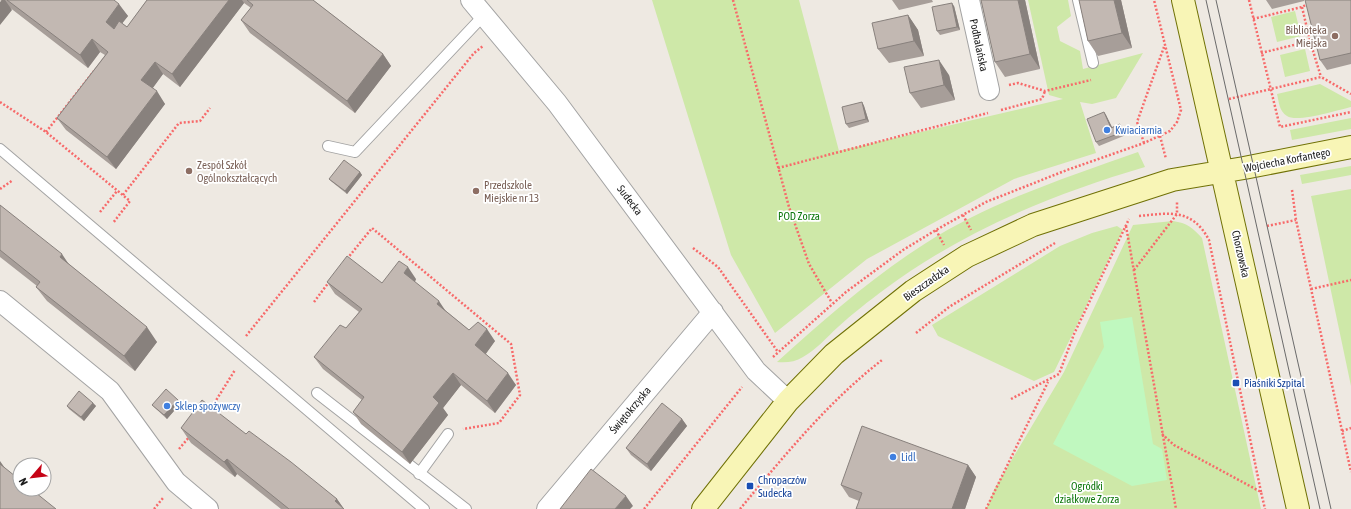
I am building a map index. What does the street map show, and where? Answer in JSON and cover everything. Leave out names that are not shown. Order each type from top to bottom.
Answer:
[{"type":"street","name":"Sudecka","points":[[470,0],[557,103],[756,371],[788,401]]},
{"type":"street","name":"Podhalańska","points":[[969,0],[989,90]]},
{"type":"street","name":"Chorzowska","points":[[1182,0],[1298,509]]},
{"type":"street","name":"Wojciecha Korfantego","points":[[1222,172],[1351,147]]},
{"type":"street","name":"Bieszczadzka","points":[[703,509],[788,401],[834,354],[912,291],[966,256],[1033,225],[1097,203],[1172,180],[1222,172]]},
{"type":"street","points":[[0,300],[110,391],[176,482],[208,509]]},
{"type":"street","name":"Świętokrzyska","points":[[547,509],[713,312]]},
{"type":"lane","points":[[1078,0],[1093,63]]},
{"type":"lane","points":[[328,146],[355,152],[484,15]]},
{"type":"lane","points":[[0,149],[424,509]]},
{"type":"lane","points":[[317,393],[419,474],[466,509]]},
{"type":"lane","points":[[419,474],[448,434]]},
{"type":"path","points":[[733,0],[789,206],[809,264],[832,303]]},
{"type":"path","points":[[689,245],[718,267],[778,352],[832,303],[903,250],[936,230],[1001,197],[1144,143],[1170,131],[1177,122],[1181,110],[1154,0]]},
{"type":"path","points":[[1249,0],[1280,127],[1351,112]]},
{"type":"path","points":[[1253,20],[1302,7],[1314,0]]},
{"type":"path","points":[[1302,7],[1321,77],[1351,94]]},
{"type":"path","points":[[1261,53],[1310,41]]},
{"type":"path","points":[[236,349],[474,52],[485,45]]},
{"type":"path","points":[[1144,143],[1137,122],[1165,46]]},
{"type":"path","points":[[989,90],[1018,83],[1045,91],[1097,79],[1093,63]]},
{"type":"path","points":[[46,132],[95,69]]},
{"type":"path","points":[[1270,90],[1321,77]]},
{"type":"path","points":[[997,110],[1042,99],[1045,91]]},
{"type":"path","points":[[0,102],[46,132],[130,201],[122,211]]},
{"type":"path","points":[[123,195],[179,123],[200,121],[210,108]]},
{"type":"path","points":[[778,168],[989,112]]},
{"type":"path","points":[[1292,190],[1296,220],[1351,472]]},
{"type":"path","points":[[109,201],[118,191]]},
{"type":"path","points":[[963,215],[972,231]]},
{"type":"path","points":[[1138,216],[1185,215],[1195,221],[1204,230],[1209,240],[1265,509]]},
{"type":"path","points":[[1011,399],[1048,382],[1060,374],[1074,334],[1130,216],[1123,218]]},
{"type":"path","points":[[1267,226],[1296,220]]},
{"type":"path","points":[[1126,225],[1176,509]]},
{"type":"path","points":[[343,265],[372,228],[511,344],[520,395],[499,423],[469,427],[448,434]]},
{"type":"path","points":[[936,230],[944,246]]},
{"type":"path","points":[[916,333],[950,307],[1058,242]]},
{"type":"path","points":[[314,302],[333,277]]},
{"type":"path","points":[[1311,289],[1351,280]]},
{"type":"path","points":[[205,416],[244,356]]},
{"type":"path","points":[[740,509],[795,442],[856,380],[882,360]]},
{"type":"path","points":[[644,509],[746,382]]},
{"type":"path","points":[[986,509],[1048,382]]},
{"type":"path","points":[[1342,431],[1351,428]]},
{"type":"path","points":[[177,452],[191,434]]},
{"type":"path","points":[[1162,434],[1174,445],[1262,492]]},
{"type":"path","points":[[154,509],[176,482]]},
{"type":"green space","name":"POD Zorza","points":[[652,0],[799,0],[839,151],[1063,99],[1049,95],[1028,0],[1068,0],[1071,16],[1057,27],[1060,41],[1080,51],[1083,69],[1143,53],[1116,98],[1092,104],[1080,102],[1096,153],[1014,179],[867,259],[775,333],[731,255]]},
{"type":"green space","points":[[1295,11],[1301,36],[1277,42],[1271,17]]},
{"type":"green space","points":[[1305,49],[1310,71],[1285,77],[1280,55]]},
{"type":"green space","points":[[1320,84],[1351,101],[1351,107],[1299,118],[1292,118],[1282,112],[1277,94]]},
{"type":"green space","points":[[1351,118],[1351,129],[1292,140],[1290,130]]},
{"type":"green space","points":[[1138,152],[1145,167],[1077,189],[1043,202],[977,232],[915,268],[885,289],[849,317],[808,354],[794,361],[777,362],[831,314],[868,284],[906,256],[951,228],[976,215],[1030,192]]},
{"type":"green space","points":[[1351,166],[1351,175],[1302,184],[1300,175]]},
{"type":"green space","points":[[1351,189],[1351,386],[1311,196]]},
{"type":"green space","name":"Ogródki działkowe Zorza","points":[[1173,221],[1189,226],[1202,238],[1261,509],[986,509],[995,488],[1064,372],[1133,225]]},
{"type":"green space","points":[[1117,226],[1123,230],[1054,372],[1034,381],[938,336],[932,325],[1060,246],[1092,233]]},
{"type":"green space","points":[[1132,317],[1153,444],[1162,449],[1167,480],[1132,486],[1053,444],[1104,347],[1100,322]]},
{"type":"building","points":[[7,0],[114,0],[119,4],[106,22],[114,29],[119,21],[127,27],[147,0],[229,0],[172,74],[155,62],[141,80],[157,91],[107,157],[57,118],[108,52],[92,39],[80,55]]},
{"type":"building","points":[[247,0],[313,0],[383,54],[347,101],[241,20],[253,5]]},
{"type":"building","points":[[981,0],[1018,0],[1030,54],[995,62]]},
{"type":"building","points":[[1079,0],[1114,0],[1122,33],[1088,41]]},
{"type":"building","name":"Biblioteka Miejska","points":[[1305,0],[1351,0],[1351,53],[1320,60]]},
{"type":"building","points":[[952,3],[957,27],[937,31],[932,7]]},
{"type":"building","points":[[908,15],[914,41],[878,49],[872,23]]},
{"type":"building","points":[[939,60],[944,85],[910,93],[904,67]]},
{"type":"building","points":[[862,102],[866,119],[846,124],[842,107]]},
{"type":"building","points":[[1104,112],[1111,128],[1120,124],[1123,132],[1096,142],[1087,119]]},
{"type":"building","points":[[344,160],[360,172],[345,191],[329,179]]},
{"type":"building","points":[[0,205],[62,254],[60,257],[147,327],[124,356],[36,287],[40,282],[0,250]]},
{"type":"building","points":[[347,256],[382,283],[399,261],[408,267],[404,273],[439,301],[437,304],[469,330],[478,322],[487,329],[475,345],[508,373],[487,401],[453,373],[433,397],[439,403],[402,452],[353,412],[364,397],[314,357],[340,325],[346,328],[362,309],[327,282]]},
{"type":"building","name":"Sklep spożywczy","points":[[166,389],[178,400],[164,415],[152,405]]},
{"type":"building","points":[[79,391],[93,403],[81,417],[67,406]]},
{"type":"building","points":[[202,400],[246,434],[249,431],[291,462],[337,499],[335,501],[344,509],[289,509],[227,459],[224,462],[181,428]]},
{"type":"building","points":[[662,403],[682,419],[647,464],[626,448]]},
{"type":"building","name":"Lidl","points":[[862,426],[968,465],[952,509],[856,509],[862,493],[841,485]]},
{"type":"building","points":[[0,464],[12,474],[12,497],[41,497],[56,509],[0,509]]},
{"type":"building","points":[[591,469],[626,496],[615,509],[560,509]]},
{"type":"tram line","points":[[1206,0],[1320,509]]},
{"type":"tram line","points":[[1216,0],[1331,509]]},
{"type":"place","name":"Biblioteka Miejska","points":[[1335,36]]},
{"type":"place","name":"Kwiaciarnia","points":[[1107,130]]},
{"type":"place","name":"Zespół Szkół Ogólnokształcących","points":[[189,171]]},
{"type":"place","name":"Przedszkole Miejskie nr 13","points":[[476,191]]},
{"type":"place","name":"Piaśniki Szpital","points":[[1236,383]]},
{"type":"place","name":"Sklep spożywczy","points":[[167,406]]},
{"type":"place","name":"Lidl","points":[[893,457]]},
{"type":"place","name":"Chropaczów Sudecka","points":[[750,486]]}]
